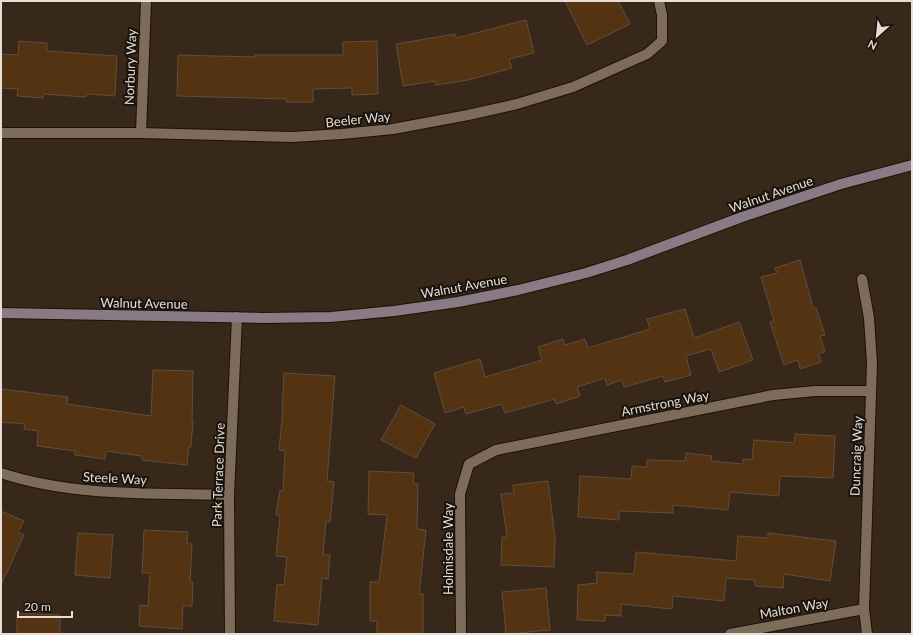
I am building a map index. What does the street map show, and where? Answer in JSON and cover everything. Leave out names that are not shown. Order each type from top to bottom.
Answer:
[{"type":"street","name":"Norbury Way","points":[[141,133],[146,1]]},
{"type":"street","name":"Beeler Way","points":[[1,132],[141,133],[292,137],[342,134],[393,128],[468,116],[517,104],[574,87],[647,54],[662,40],[662,15],[659,1]]},
{"type":"street","name":"Walnut Avenue","points":[[1,313],[330,317],[394,311],[458,302],[518,290],[586,273],[627,260],[742,217],[833,186],[912,165]]},
{"type":"street","name":"Duncraig Way","points":[[862,279],[869,318],[872,363],[864,609],[867,634]]},
{"type":"street","name":"Park Terrace Drive","points":[[230,634],[229,495],[237,317]]},
{"type":"street","name":"Armstrong Way","points":[[469,464],[496,450],[773,395],[815,390],[871,391]]},
{"type":"street","name":"Holmisdale Way","points":[[461,634],[460,494],[469,464]]},
{"type":"street","name":"Steele Way","points":[[1,473],[51,486],[93,492],[229,495]]},
{"type":"street","name":"Malton Way","points":[[730,634],[864,609]]},
{"type":"building","points":[[565,1],[618,1],[630,24],[587,45]]},
{"type":"building","points":[[526,20],[534,53],[509,59],[512,68],[468,80],[436,85],[436,81],[403,86],[396,44],[455,34],[456,38]]},
{"type":"building","points":[[19,41],[47,43],[47,51],[117,56],[115,96],[87,94],[86,97],[44,94],[43,98],[17,96],[18,89],[1,88],[1,54],[18,55]]},
{"type":"building","points":[[377,41],[378,94],[352,95],[352,88],[313,89],[313,102],[286,102],[286,99],[177,96],[178,55],[255,57],[255,55],[343,55],[343,42]]},
{"type":"building","points":[[800,260],[813,308],[816,308],[825,335],[820,336],[825,352],[818,354],[821,362],[800,369],[798,360],[784,365],[770,322],[774,321],[761,277],[777,273],[775,268]]},
{"type":"building","points":[[685,309],[694,338],[739,322],[753,360],[719,372],[711,349],[686,356],[691,375],[665,382],[663,376],[624,387],[622,380],[607,385],[605,378],[577,387],[580,396],[556,404],[554,399],[505,413],[502,404],[466,414],[464,407],[445,413],[434,373],[480,359],[485,377],[542,360],[538,347],[563,339],[565,345],[585,339],[588,348],[650,329],[647,319]]},
{"type":"building","points":[[153,370],[193,371],[193,421],[191,447],[189,446],[187,465],[142,460],[142,456],[106,451],[105,459],[75,455],[75,451],[37,446],[38,431],[24,429],[25,424],[1,422],[1,389],[68,397],[67,404],[151,416]]},
{"type":"building","points":[[284,373],[335,376],[327,481],[334,482],[330,522],[326,521],[323,555],[330,555],[328,579],[322,578],[318,625],[274,621],[277,584],[284,585],[287,557],[276,556],[280,516],[276,515],[280,490],[283,491],[285,451],[279,450],[283,409]]},
{"type":"building","points":[[401,405],[435,424],[416,458],[381,440]]},
{"type":"building","points":[[795,434],[835,436],[833,478],[780,476],[779,496],[730,492],[728,510],[673,505],[673,513],[619,511],[619,520],[578,517],[580,476],[631,479],[632,466],[647,467],[647,460],[685,461],[686,453],[712,456],[711,461],[743,464],[743,459],[752,460],[754,440],[794,443]]},
{"type":"building","points":[[369,471],[414,473],[413,483],[418,484],[417,529],[426,530],[419,594],[423,594],[423,634],[377,634],[377,621],[370,621],[370,582],[379,582],[387,515],[368,514]]},
{"type":"building","points":[[548,481],[555,538],[554,567],[501,565],[502,537],[507,537],[501,494],[514,493],[513,485]]},
{"type":"building","points":[[1,511],[24,521],[18,532],[24,535],[1,585]]},
{"type":"building","points":[[144,530],[188,532],[187,544],[192,544],[190,582],[193,582],[192,606],[183,606],[182,629],[139,626],[140,605],[148,606],[150,573],[142,573]]},
{"type":"building","points":[[78,533],[113,535],[110,578],[75,575]]},
{"type":"building","points":[[768,533],[836,541],[830,581],[784,574],[783,588],[755,586],[755,580],[726,578],[724,601],[673,596],[672,609],[621,604],[621,616],[605,615],[605,621],[577,620],[578,585],[597,583],[596,572],[634,574],[636,552],[736,561],[738,536],[768,538]]},
{"type":"building","points":[[546,588],[550,630],[506,634],[502,592]]},
{"type":"building","points":[[17,613],[60,615],[60,634],[17,634]]}]
